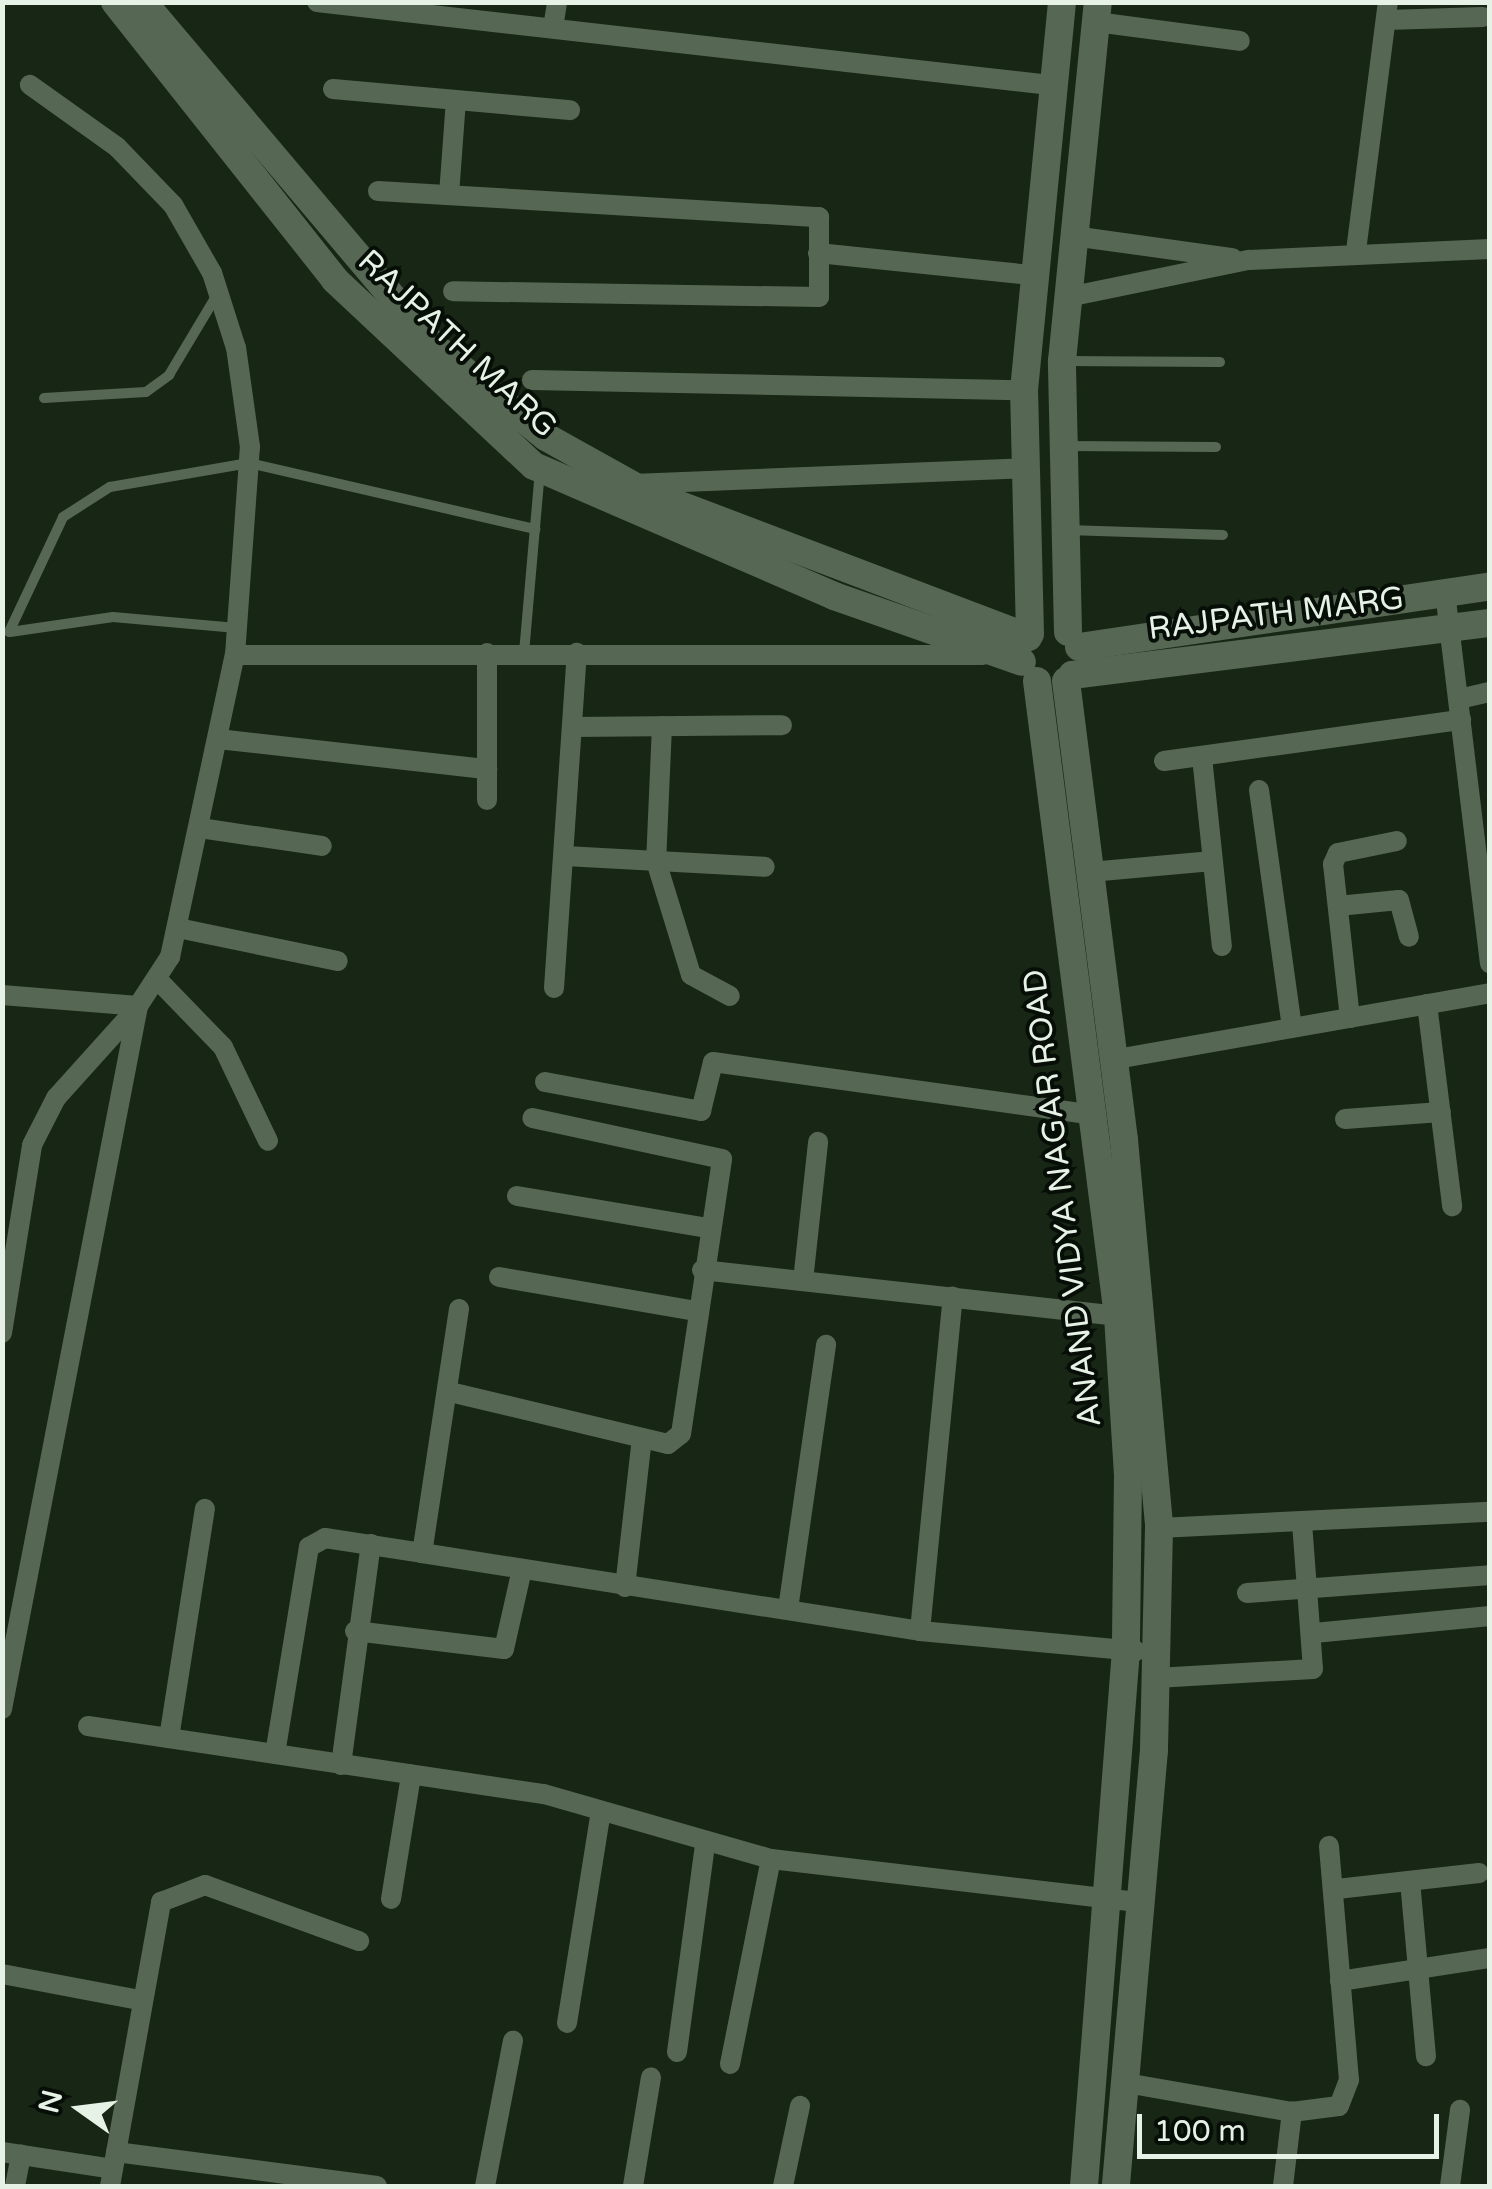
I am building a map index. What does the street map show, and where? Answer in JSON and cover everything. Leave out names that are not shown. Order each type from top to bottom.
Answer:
[{"type":"main road","name":"RAJPATH MARG","points":[[115,2],[335,280],[540,470],[834,596],[1024,654]]},
{"type":"main road","name":"RAJPATH MARG","points":[[143,2],[434,346],[546,436],[630,484],[872,585],[1069,678],[1490,623]]},
{"type":"main road","name":"ANAND VIDYA NAGAR ROAD","points":[[1062,2],[1031,275],[1024,390],[1024,654],[1118,1316],[1126,1650],[1084,2186]]},
{"type":"main road","points":[[1069,678],[1073,640],[1061,530],[1062,361],[1097,12]]},
{"type":"main road","name":"RAJPATH MARG","points":[[1024,654],[1047,626],[1073,640],[1490,586]]},
{"type":"main road","name":"ANAND VIDYA NAGAR ROAD","points":[[1069,678],[1159,1528],[1157,1665],[1116,2186]]},
{"type":"street","points":[[317,2],[1050,85]]},
{"type":"street","points":[[553,28],[557,2]]},
{"type":"street","points":[[1356,251],[1387,11],[1483,17]]},
{"type":"street","points":[[1097,12],[1240,41]]},
{"type":"street","points":[[2,1333],[32,1144],[56,1098],[158,980],[178,928],[235,656],[249,462],[236,348],[218,292],[174,205],[117,147],[30,85]]},
{"type":"street","points":[[333,90],[570,110]]},
{"type":"street","points":[[449,196],[456,100]]},
{"type":"street","points":[[378,191],[819,217],[818,296],[453,292]]},
{"type":"street","points":[[1073,236],[1249,260]]},
{"type":"street","points":[[1068,297],[1249,260],[1356,251],[1490,250]]},
{"type":"street","points":[[818,252],[1031,275]]},
{"type":"street","points":[[532,380],[1024,390]]},
{"type":"street","points":[[630,484],[1024,468]]},
{"type":"street","points":[[1445,592],[1484,872],[1490,963]]},
{"type":"street","points":[[487,653],[487,800]]},
{"type":"street","points":[[554,988],[577,653]]},
{"type":"street","points":[[235,656],[1024,654]]},
{"type":"street","points":[[1164,761],[1460,710],[1490,692]]},
{"type":"street","points":[[572,728],[782,725]]},
{"type":"street","points":[[662,726],[656,861],[691,975],[730,996]]},
{"type":"street","points":[[218,740],[487,769]]},
{"type":"street","points":[[1202,757],[1222,946]]},
{"type":"street","points":[[1259,790],[1292,1028]]},
{"type":"street","points":[[200,828],[322,846]]},
{"type":"street","points":[[1350,1018],[1338,906],[1338,853],[1397,841]]},
{"type":"street","points":[[565,856],[765,867]]},
{"type":"street","points":[[1090,872],[1213,861]]},
{"type":"street","points":[[1338,906],[1398,900],[1409,937]]},
{"type":"street","points":[[178,928],[338,961]]},
{"type":"street","points":[[158,980],[224,1047],[268,1141]]},
{"type":"street","points":[[1110,1060],[1490,993]]},
{"type":"street","points":[[2,995],[138,1006]]},
{"type":"street","points":[[1427,1004],[1452,1206]]},
{"type":"street","points":[[2,1708],[138,1006]]},
{"type":"street","points":[[544,1082],[700,1111],[713,1062],[1090,1114]]},
{"type":"street","points":[[1346,1120],[1440,1112]]},
{"type":"street","points":[[450,1392],[668,1444],[682,1434],[695,1311],[722,1159],[532,1118]]},
{"type":"street","points":[[802,1280],[818,1142]]},
{"type":"street","points":[[517,1196],[708,1228]]},
{"type":"street","points":[[702,1270],[1118,1316]]},
{"type":"street","points":[[498,1277],[695,1311]]},
{"type":"street","points":[[920,1631],[953,1297]]},
{"type":"street","points":[[422,1553],[450,1392],[459,1309]]},
{"type":"street","points":[[788,1609],[826,1345]]},
{"type":"street","points":[[625,1587],[642,1438]]},
{"type":"street","points":[[168,1738],[205,1508]]},
{"type":"street","points":[[1159,1528],[1490,1512]]},
{"type":"street","points":[[276,1754],[309,1547],[325,1538],[920,1631],[1126,1650],[1157,1665],[1306,1672],[1318,1663],[1306,1588],[1302,1521]]},
{"type":"street","points":[[341,1765],[354,1631],[370,1544]]},
{"type":"street","points":[[354,1631],[504,1648],[522,1570]]},
{"type":"street","points":[[1247,1592],[1490,1575]]},
{"type":"street","points":[[1314,1633],[1490,1616]]},
{"type":"street","points":[[88,1726],[544,1794],[600,1816],[772,1859],[1139,1902]]},
{"type":"street","points":[[391,1899],[410,1775]]},
{"type":"street","points":[[567,2023],[600,1816]]},
{"type":"street","points":[[678,2052],[705,1844]]},
{"type":"street","points":[[1126,2083],[1324,2114],[1345,2094],[1337,1890],[1330,1846]]},
{"type":"street","points":[[730,2064],[772,1859]]},
{"type":"street","points":[[1337,1890],[1479,1873]]},
{"type":"street","points":[[1410,1881],[1426,2056]]},
{"type":"street","points":[[113,2169],[139,2000],[161,1902],[188,1886],[226,1890],[359,1941]]},
{"type":"street","points":[[1340,1981],[1488,1958]]},
{"type":"street","points":[[2,1974],[139,2000]]},
{"type":"street","points":[[485,2186],[513,2041]]},
{"type":"street","points":[[633,2186],[652,2076]]},
{"type":"street","points":[[783,2186],[800,2106]]},
{"type":"street","points":[[1450,2186],[1460,2110]]},
{"type":"street","points":[[1283,2186],[1292,2112]]},
{"type":"street","points":[[16,2186],[12,2154],[113,2169],[377,2186]]},
{"type":"lane","points":[[44,398],[146,392],[168,375],[218,292]]},
{"type":"lane","points":[[1062,361],[1220,362]]},
{"type":"lane","points":[[1060,446],[1216,447]]},
{"type":"lane","points":[[6,633],[63,517],[110,487],[249,462],[536,529]]},
{"type":"lane","points":[[524,653],[540,470]]},
{"type":"lane","points":[[1061,530],[1223,535]]},
{"type":"lane","points":[[6,633],[114,617],[237,628]]}]
